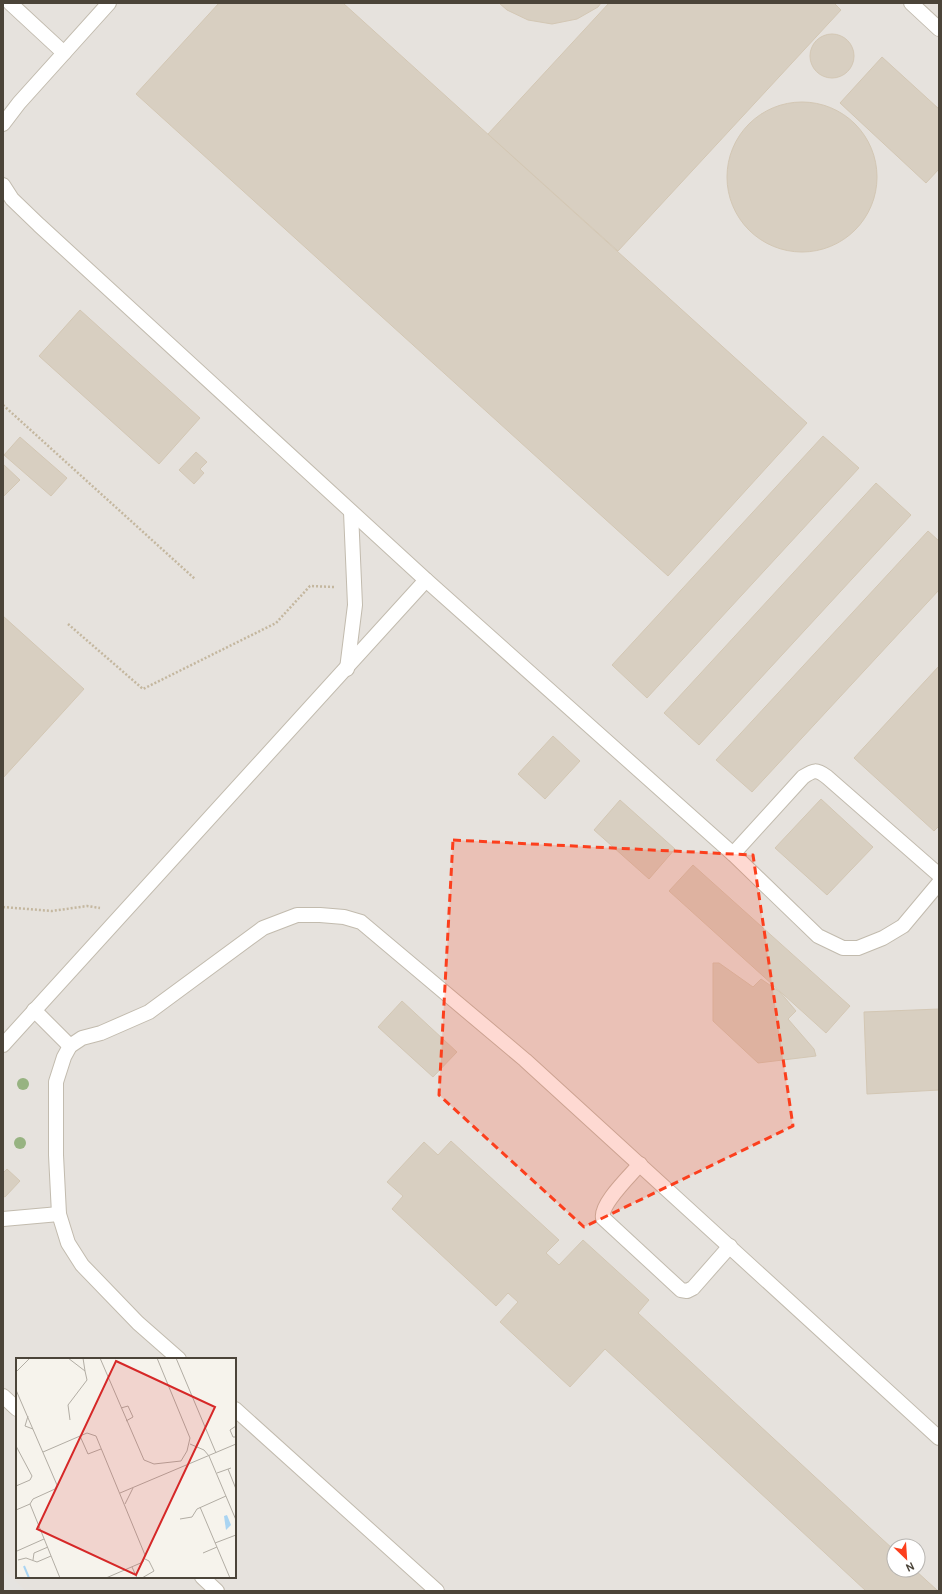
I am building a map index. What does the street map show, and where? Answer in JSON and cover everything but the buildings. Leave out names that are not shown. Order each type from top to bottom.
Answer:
[{"type":"lane","points":[[3,124],[19,103],[109,3]]},
{"type":"lane","points":[[911,3],[939,29]]},
{"type":"lane","points":[[15,5],[64,53]]},
{"type":"lane","points":[[3,185],[12,199],[34,220],[351,512],[733,854],[818,936],[843,948],[858,948],[883,938],[903,926],[939,883]]},
{"type":"lane","points":[[347,669],[355,605],[351,512]]},
{"type":"lane","points":[[3,1045],[347,669],[426,580]]},
{"type":"lane","points":[[733,854],[803,777],[812,771],[818,771],[827,777],[939,875]]},
{"type":"lane","points":[[178,1358],[138,1323],[82,1264],[68,1243],[59,1214],[56,1155],[56,1082],[64,1057],[70,1046],[82,1038],[107,1030],[149,1012],[264,928],[297,915],[344,917],[361,922],[525,1060],[939,1438]]},
{"type":"lane","points":[[34,1010],[70,1046]]},
{"type":"lane","points":[[640,1164],[606,1204],[602,1214],[607,1223],[681,1290],[687,1291],[692,1288],[730,1246]]},
{"type":"lane","points":[[3,1219],[59,1214]]},
{"type":"lane","points":[[3,1396],[16,1408]]},
{"type":"lane","points":[[236,1410],[437,1591]]},
{"type":"lane","points":[[203,1578],[217,1591]]},
{"type":"path","points":[[3,405],[194,579]]},
{"type":"path","points":[[68,624],[144,689],[276,623],[310,586],[354,588]]},
{"type":"path","points":[[3,907],[52,911],[87,906]]},
{"type":"highlighted area","points":[[453,840],[753,855],[793,1126],[584,1227],[439,1095]]},
{"type":"shaded area","points":[[3,3],[939,3],[939,1591],[3,1591]]},
{"type":"shaded area","points":[[3,1569],[26,1591],[3,1591]]}]
